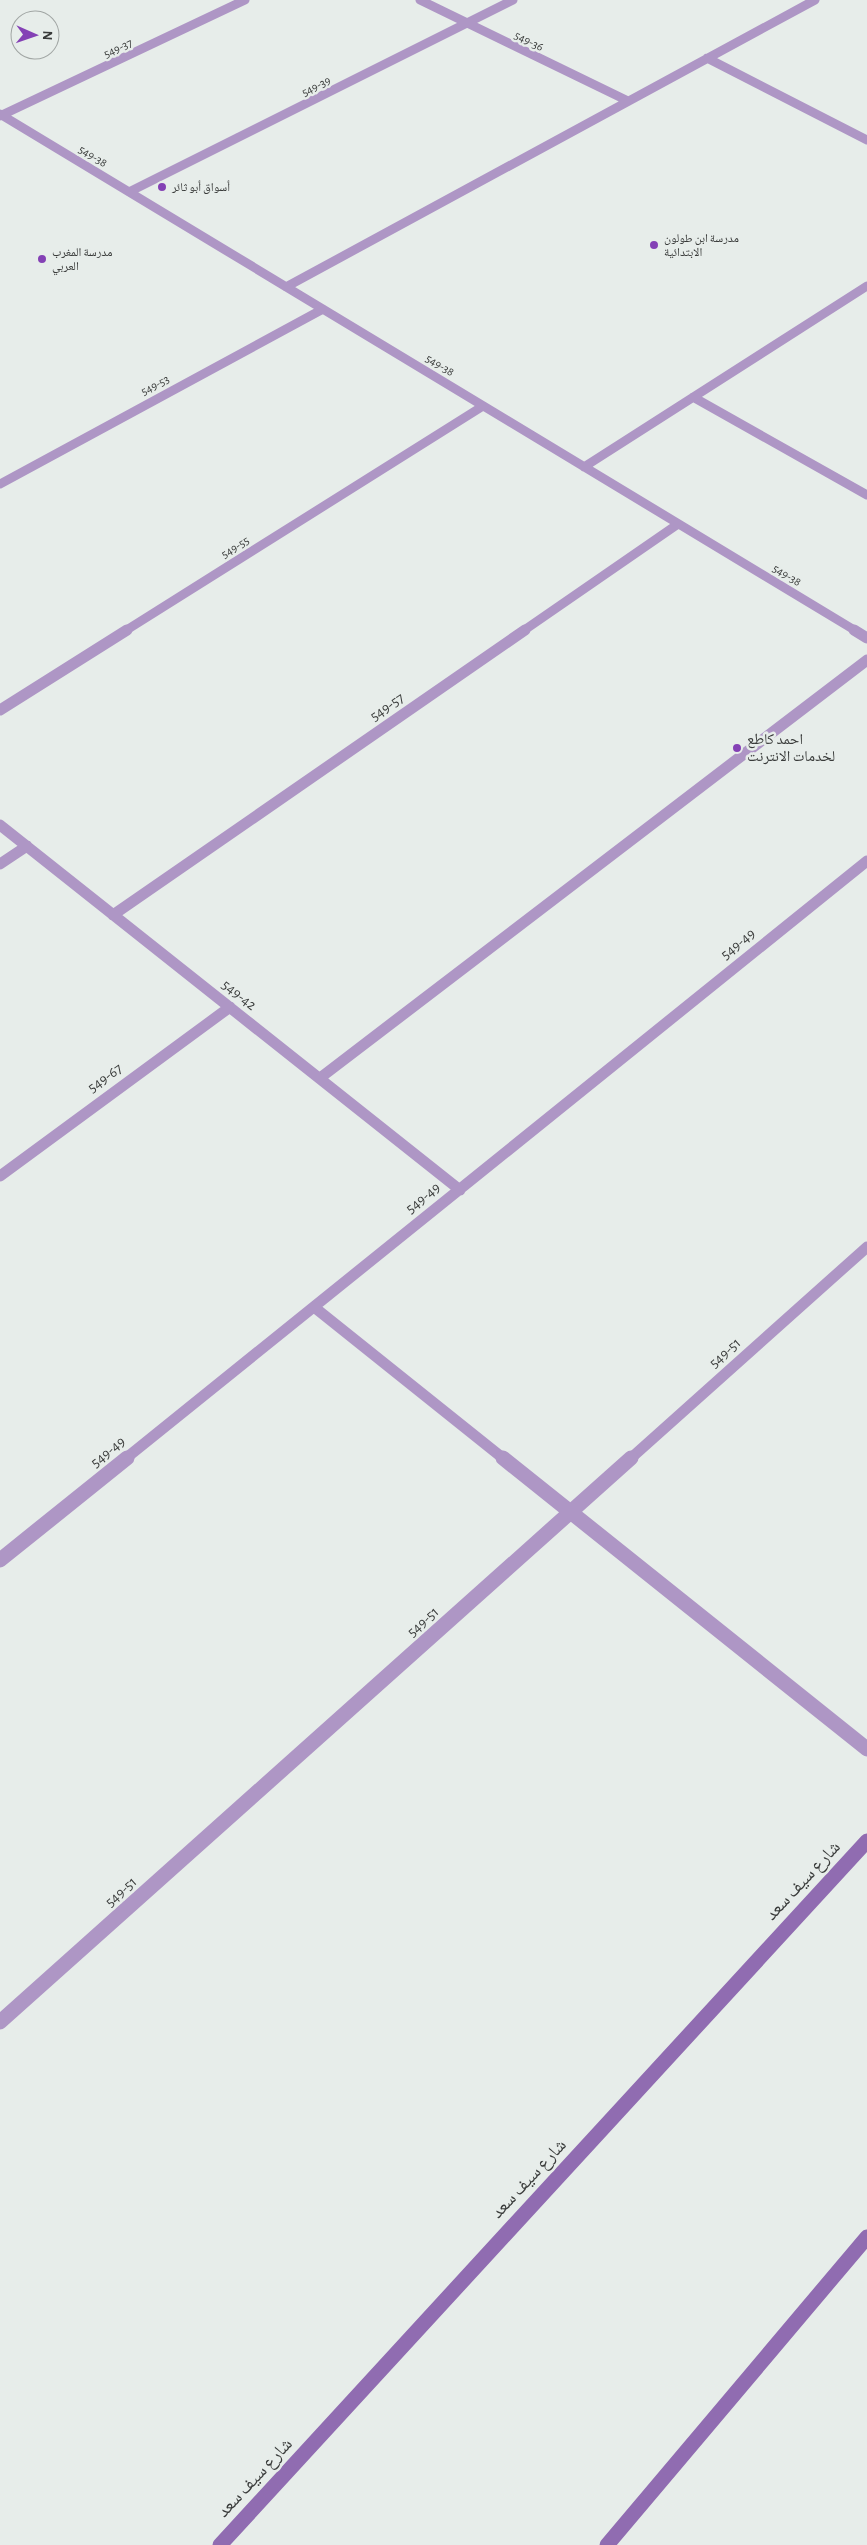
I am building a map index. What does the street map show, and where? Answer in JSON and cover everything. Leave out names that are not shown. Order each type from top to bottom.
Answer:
[{"type":"street","name":"549-37","points":[[1,115],[245,0]]},
{"type":"street","name":"549-36","points":[[420,0],[628,102]]},
{"type":"street","name":"549-39","points":[[129,192],[513,0]]},
{"type":"street","points":[[286,287],[814,0]]},
{"type":"street","points":[[707,58],[867,140]]},
{"type":"street","name":"549-38","points":[[1,115],[867,638]]},
{"type":"street","points":[[584,467],[867,286]]},
{"type":"street","name":"549-53","points":[[0,484],[322,309]]},
{"type":"street","points":[[693,396],[867,494]]},
{"type":"street","name":"549-55","points":[[0,710],[483,406]]},
{"type":"street","name":"549-57","points":[[113,915],[678,524]]},
{"type":"street","points":[[320,1078],[867,660]]},
{"type":"street","name":"549-42","points":[[0,825],[460,1190]]},
{"type":"street","points":[[0,864],[27,846]]},
{"type":"street","name":"549-49","points":[[0,1560],[867,861]]},
{"type":"street","name":"549-67","points":[[0,1176],[230,1007]]},
{"type":"street","name":"549-51","points":[[0,2022],[867,1247]]},
{"type":"street","points":[[314,1307],[867,1750]]},
{"type":"street","name":"شارع سيف سعد","points":[[220,2545],[867,1841]]},
{"type":"street","points":[[607,2545],[867,2237]]},
{"type":"place","name":"أسواق أبو ثائر","points":[[162,187]]},
{"type":"place","name":"مدرسة ابن طولون الابتدائية","points":[[654,245]]},
{"type":"place","name":"مدرسة المغرب العربي","points":[[42,259]]},
{"type":"place","name":"احمد كاطع لخدمات الانترنت","points":[[737,748]]}]
